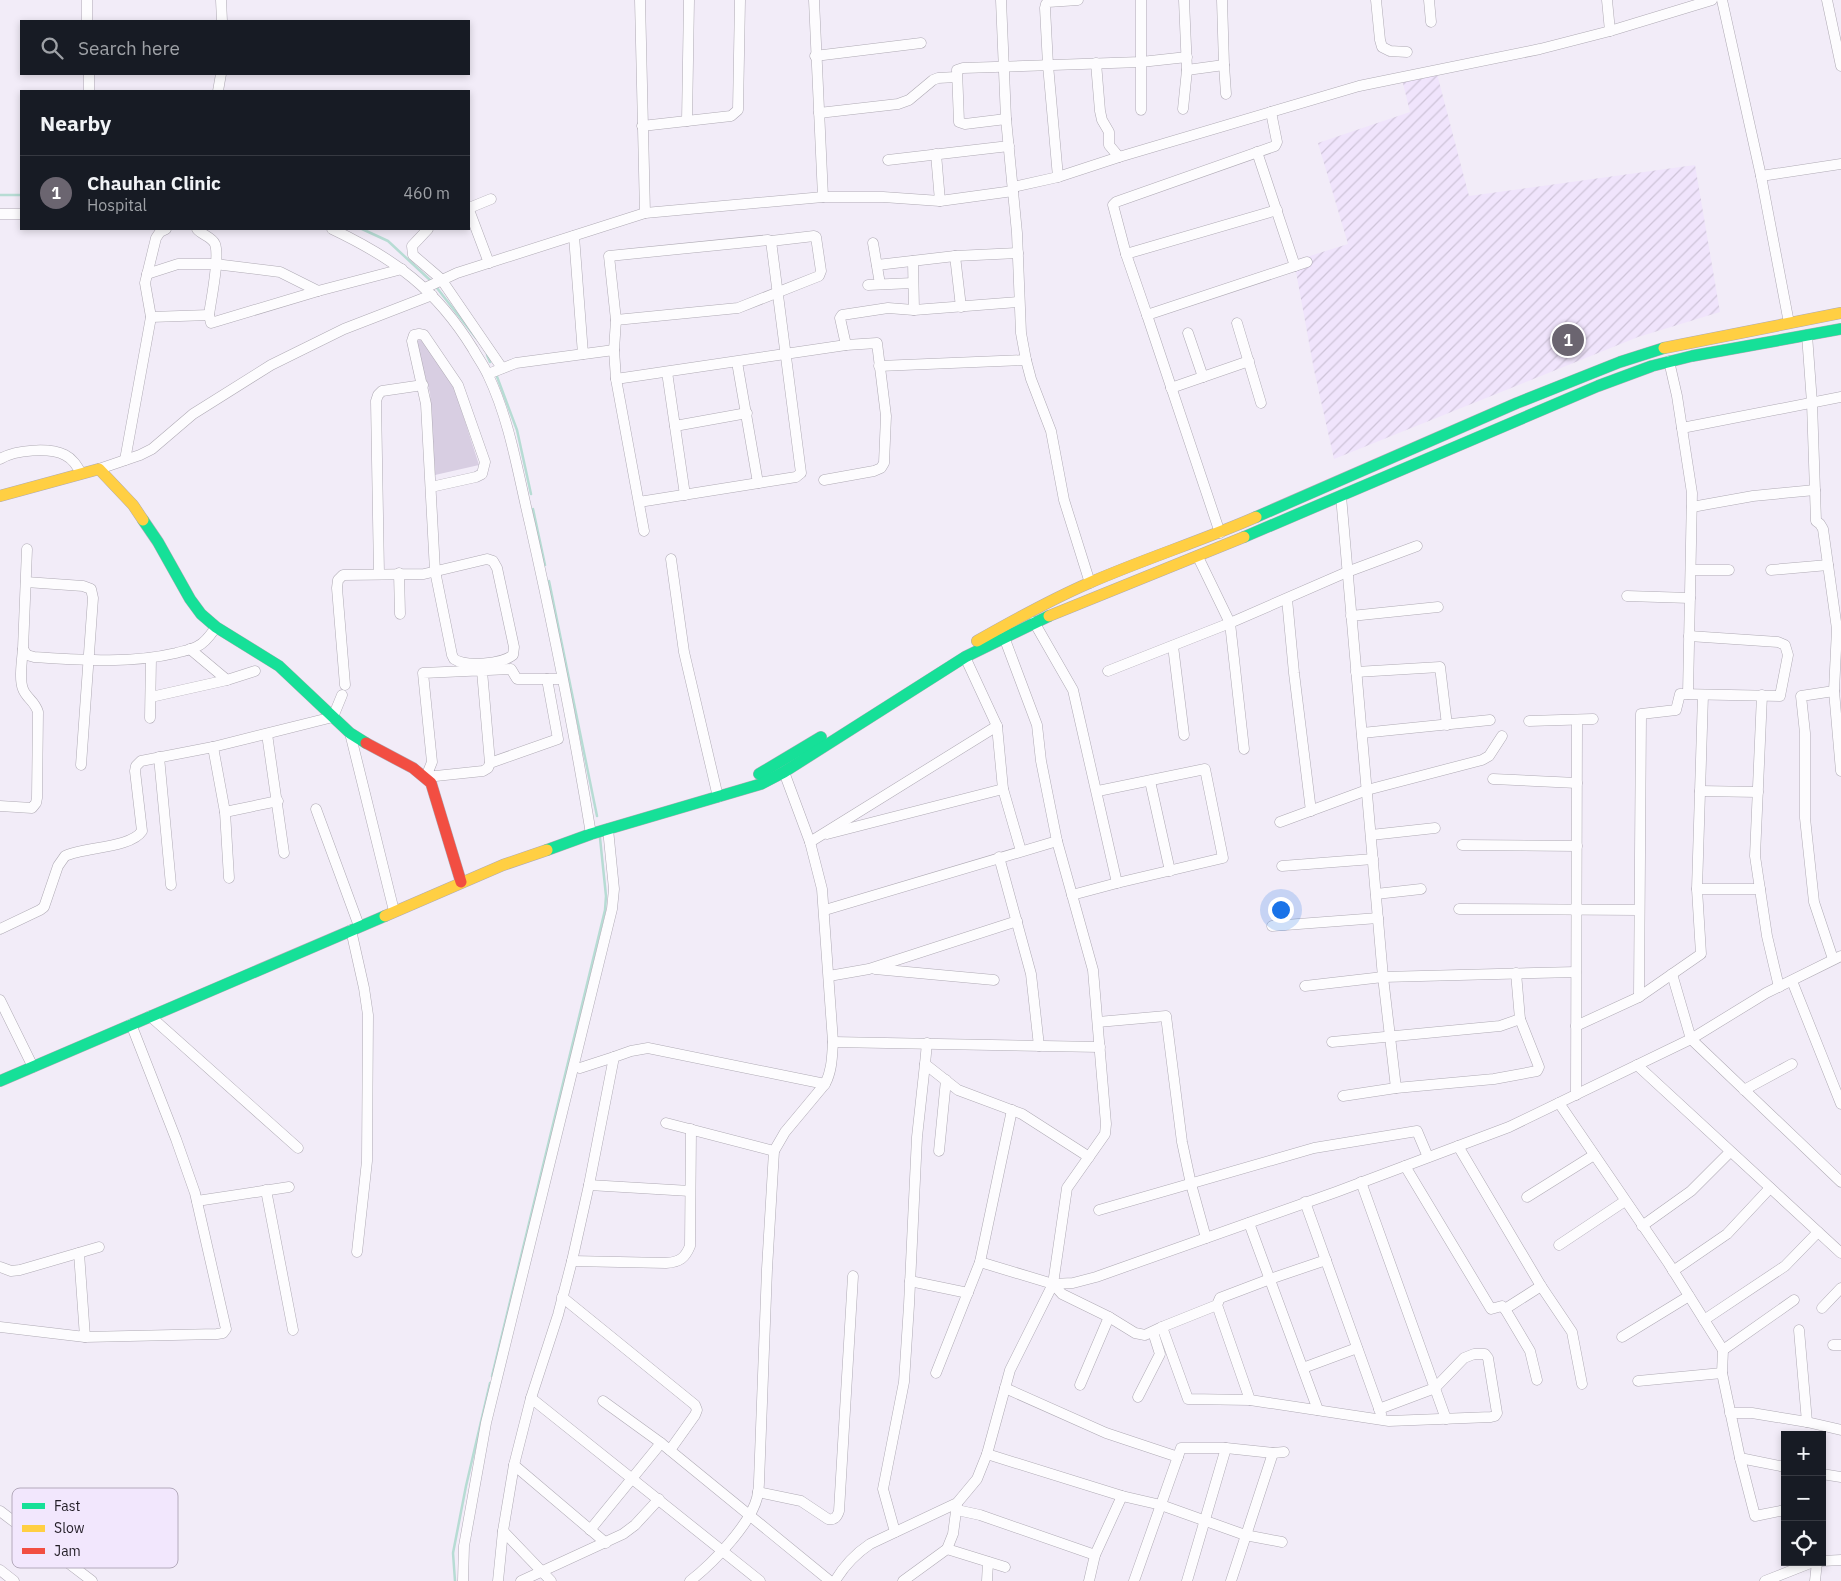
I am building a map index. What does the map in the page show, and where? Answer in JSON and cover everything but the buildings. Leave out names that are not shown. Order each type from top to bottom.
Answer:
[{"type":"main road","points":[[736,791],[756,775],[961,649],[1028,612],[1090,583],[1220,533],[1517,403],[1620,362],[1658,349],[1841,313]]},
{"type":"main road","points":[[0,1081],[461,882],[591,834],[760,784],[784,772],[965,657],[1034,622],[1198,557],[1598,386],[1631,373],[1717,350],[1841,328]]},
{"type":"main road","points":[[0,496],[81,473],[99,469],[103,472],[133,504],[201,614],[216,627],[279,666],[350,733],[361,741],[411,765],[426,777],[436,794],[461,882]]},
{"type":"street","points":[[87,0],[88,20]]},
{"type":"street","points":[[221,0],[222,20]]},
{"type":"street","points":[[640,0],[645,213]]},
{"type":"street","points":[[687,121],[689,0]]},
{"type":"street","points":[[642,126],[732,116],[738,110],[740,0]]},
{"type":"street","points":[[814,0],[822,196]]},
{"type":"street","points":[[1001,0],[1006,119],[1018,253],[1021,333],[1026,360],[1052,431],[1064,500],[1090,583]]},
{"type":"street","points":[[1058,177],[1048,65],[1046,4],[1048,2],[1078,0]]},
{"type":"street","points":[[1141,0],[1141,110]]},
{"type":"street","points":[[1183,109],[1187,70],[1184,0]]},
{"type":"street","points":[[1222,0],[1226,94]]},
{"type":"street","points":[[1376,0],[1382,47],[1390,51],[1407,52]]},
{"type":"street","points":[[1429,0],[1431,22]]},
{"type":"street","points":[[1607,0],[1610,31]]},
{"type":"street","points":[[99,469],[152,449],[193,414],[271,365],[428,291],[441,280],[489,262],[645,213],[822,196],[882,197],[940,202],[1013,189],[1359,86],[1540,49],[1610,31],[1712,0]]},
{"type":"street","points":[[1722,0],[1761,176],[1789,323]]},
{"type":"street","points":[[1827,0],[1841,66]]},
{"type":"street","points":[[815,56],[921,43]]},
{"type":"street","points":[[1006,119],[965,124],[959,122],[956,77],[959,68],[1141,62],[1187,57]]},
{"type":"street","points":[[1096,63],[1101,116],[1109,132],[1109,145],[1119,157]]},
{"type":"street","points":[[1187,70],[1224,65]]},
{"type":"street","points":[[89,75],[89,90]]},
{"type":"street","points":[[218,90],[221,75]]},
{"type":"street","points":[[819,113],[898,104],[909,100],[932,80],[956,77]]},
{"type":"street","points":[[1220,533],[1126,254],[1113,205],[1116,202],[1272,147],[1276,144],[1271,112]]},
{"type":"street","points":[[888,160],[1009,146]]},
{"type":"street","points":[[1257,152],[1295,266]]},
{"type":"street","points":[[936,154],[940,202]]},
{"type":"street","points":[[1761,176],[1841,164]]},
{"type":"street","points":[[470,209],[491,199]]},
{"type":"street","points":[[1126,254],[1276,210]]},
{"type":"street","points":[[470,212],[489,262]]},
{"type":"street","points":[[0,214],[20,214]]},
{"type":"street","points":[[125,460],[151,317],[145,283],[156,238],[164,230]]},
{"type":"street","points":[[198,230],[215,243],[216,264],[209,315],[211,323],[402,269]]},
{"type":"street","points":[[334,230],[382,254],[428,291],[461,330],[488,374],[508,426],[538,560],[591,834]]},
{"type":"street","points":[[427,230],[412,246],[416,259],[441,280],[502,368]]},
{"type":"street","points":[[574,236],[583,354]]},
{"type":"street","points":[[616,320],[738,308],[757,302],[779,291],[819,276],[821,271],[817,240],[814,236],[609,256],[616,320],[614,350],[616,379],[644,531]]},
{"type":"street","points":[[639,502],[796,477],[801,473],[779,291],[771,241]]},
{"type":"street","points":[[873,243],[880,284]]},
{"type":"street","points":[[877,265],[955,256],[1018,253]]},
{"type":"street","points":[[955,256],[960,307]]},
{"type":"street","points":[[913,260],[914,310]]},
{"type":"street","points":[[1147,315],[1307,262]]},
{"type":"street","points":[[147,274],[178,264],[216,264],[280,272],[318,292]]},
{"type":"street","points":[[868,285],[914,283]]},
{"type":"street","points":[[846,345],[840,318],[842,315],[888,308],[914,310],[1019,302]]},
{"type":"street","points":[[151,317],[209,315]]},
{"type":"street","points":[[1236,323],[1261,403]]},
{"type":"street","points":[[345,684],[337,588],[338,580],[343,575],[424,574],[435,571],[487,559],[493,561],[497,568],[512,638],[513,656],[498,662],[463,663],[454,660],[435,571],[426,404],[412,341],[414,335],[418,334],[424,335],[458,385],[485,462],[482,474],[476,477],[431,487]]},
{"type":"street","points":[[1188,334],[1203,376]]},
{"type":"street","points":[[1807,335],[1812,403],[1816,521],[1823,529],[1837,629],[1834,691],[1841,771]]},
{"type":"street","points":[[616,379],[846,345],[877,343],[886,416],[884,463],[881,468],[874,471],[824,480]]},
{"type":"street","points":[[488,374],[516,363],[614,350]]},
{"type":"street","points":[[879,366],[1026,360]]},
{"type":"street","points":[[1171,388],[1249,360]]},
{"type":"street","points":[[737,362],[758,483]]},
{"type":"street","points":[[1669,362],[1692,494],[1688,694]]},
{"type":"street","points":[[667,372],[684,495]]},
{"type":"street","points":[[379,574],[376,401],[382,391],[423,385]]},
{"type":"street","points":[[1682,428],[1841,398]]},
{"type":"street","points":[[675,426],[747,413]]},
{"type":"street","points":[[0,459],[20,452],[57,452],[72,460],[81,473]]},
{"type":"street","points":[[1692,507],[1753,496],[1815,490]]},
{"type":"street","points":[[1340,496],[1383,977],[1396,1088]]},
{"type":"street","points":[[1108,671],[1230,623],[1347,572],[1417,546]]},
{"type":"street","points":[[0,806],[26,809],[32,808],[36,803],[38,712],[36,706],[25,694],[22,686],[27,549]]},
{"type":"street","points":[[1198,557],[1230,623],[1244,748]]},
{"type":"street","points":[[671,559],[684,652],[718,796]]},
{"type":"street","points":[[1770,570],[1828,566]]},
{"type":"street","points":[[1691,570],[1729,570]]},
{"type":"street","points":[[399,574],[400,614]]},
{"type":"street","points":[[26,582],[83,586],[91,589],[93,598],[81,765]]},
{"type":"street","points":[[1628,596],[1690,598]]},
{"type":"street","points":[[1287,599],[1310,811]]},
{"type":"street","points":[[1351,616],[1438,607]]},
{"type":"street","points":[[1034,622],[1073,690],[1118,882]]},
{"type":"street","points":[[23,649],[27,655],[34,657],[89,660],[151,658],[190,649],[206,640],[216,627]]},
{"type":"street","points":[[1640,997],[1641,714],[1676,710],[1680,694],[1780,696],[1788,655],[1785,645],[1778,642],[1688,636]]},
{"type":"street","points":[[903,1581],[947,1549],[953,1534],[957,1507],[977,1479],[986,1454],[1010,1370],[1053,1284],[1067,1188],[1105,1134],[1106,1124],[1093,970],[1057,841],[1041,761],[1037,725],[1004,637]]},
{"type":"street","points":[[1173,646],[1184,735]]},
{"type":"street","points":[[190,649],[227,680]]},
{"type":"street","points":[[965,657],[997,726],[1003,789],[1021,851]]},
{"type":"street","points":[[150,718],[151,658]]},
{"type":"street","points":[[1356,672],[1440,667],[1447,725]]},
{"type":"street","points":[[482,670],[490,763],[488,768],[483,771],[426,777],[432,762],[424,673],[482,670],[511,669],[517,679],[562,679]]},
{"type":"street","points":[[151,697],[227,680],[255,671]]},
{"type":"street","points":[[490,763],[558,739],[548,679]]},
{"type":"street","points":[[980,1262],[1053,1284],[1073,1283],[1096,1277],[1206,1238],[1509,1127],[1691,1039],[1778,987],[1837,957],[1814,902],[1805,818],[1805,733],[1801,696],[1834,691]]},
{"type":"street","points":[[0,929],[34,914],[44,907],[58,866],[65,856],[71,853],[127,841],[138,836],[142,831],[135,772],[136,766],[141,761],[213,747],[333,717],[342,695]]},
{"type":"street","points":[[1576,1026],[1640,997],[1701,954],[1697,889],[1703,695]]},
{"type":"street","points":[[1762,695],[1755,856],[1767,936],[1778,987]]},
{"type":"street","points":[[1529,721],[1593,719]]},
{"type":"street","points":[[1362,733],[1490,720]]},
{"type":"street","points":[[1576,1095],[1577,721]]},
{"type":"street","points":[[813,840],[997,726]]},
{"type":"street","points":[[350,733],[394,911]]},
{"type":"street","points":[[267,734],[284,853]]},
{"type":"street","points":[[1280,822],[1367,790],[1482,760],[1489,756],[1502,736]]},
{"type":"street","points":[[213,747],[225,812],[228,878]]},
{"type":"street","points":[[159,757],[171,885]]},
{"type":"street","points":[[1072,895],[1118,882],[1224,858],[1205,769],[1098,791]]},
{"type":"street","points":[[690,1581],[722,1551],[749,1515],[757,1499],[774,1151],[785,1132],[825,1084],[830,1075],[832,1042],[825,910],[822,889],[813,840],[784,772]]},
{"type":"street","points":[[1493,779],[1577,783]]},
{"type":"street","points":[[1150,781],[1170,870]]},
{"type":"street","points":[[813,840],[1003,789]]},
{"type":"street","points":[[1700,791],[1758,792]]},
{"type":"street","points":[[225,812],[278,801]]},
{"type":"street","points":[[316,809],[355,928],[368,1015],[366,1161],[358,1252]]},
{"type":"street","points":[[1371,835],[1435,828]]},
{"type":"street","points":[[463,1581],[464,1546],[486,1423],[612,909],[614,889],[608,829]]},
{"type":"street","points":[[825,910],[1057,841]]},
{"type":"street","points":[[1462,845],[1577,846]]},
{"type":"street","points":[[999,857],[1031,974],[1039,1046]]},
{"type":"street","points":[[1282,866],[1373,859]]},
{"type":"street","points":[[1697,889],[1760,889]]},
{"type":"street","points":[[1376,894],[1421,890]]},
{"type":"street","points":[[1458,909],[1640,910]]},
{"type":"street","points":[[1272,926],[1378,918]]},
{"type":"street","points":[[828,976],[869,969],[1017,921]]},
{"type":"street","points":[[869,969],[994,980]]},
{"type":"street","points":[[1305,986],[1383,977],[1576,972]]},
{"type":"street","points":[[1343,1096],[1396,1088],[1494,1079],[1537,1071],[1539,1067],[1520,1019],[1516,973]]},
{"type":"street","points":[[1672,974],[1691,1039],[1841,1182]]},
{"type":"street","points":[[1792,981],[1841,1104]]},
{"type":"street","points":[[0,1000],[33,1067]]},
{"type":"street","points":[[150,1016],[298,1148]]},
{"type":"street","points":[[1098,1022],[1166,1016],[1182,1142],[1190,1184],[1206,1238]]},
{"type":"street","points":[[1332,1042],[1500,1026],[1520,1019]]},
{"type":"street","points":[[0,1327],[85,1337],[223,1333],[226,1326],[197,1201],[176,1139],[131,1024]]},
{"type":"street","points":[[832,1042],[1100,1047]]},
{"type":"street","points":[[895,1532],[883,1489],[904,1382],[917,1137],[927,1043]]},
{"type":"street","points":[[580,1068],[632,1051],[648,1048],[825,1084]]},
{"type":"street","points":[[498,1581],[503,1531],[514,1465],[531,1398],[551,1337],[572,1261],[614,1057]]},
{"type":"street","points":[[924,1064],[958,1090],[1022,1114],[1089,1157]]},
{"type":"street","points":[[1744,1090],[1792,1064]]},
{"type":"street","points":[[1637,1065],[1841,1253]]},
{"type":"street","points":[[939,1151],[946,1080]]},
{"type":"street","points":[[1559,1103],[1673,1271],[1723,1350],[1722,1373],[1740,1458],[1755,1516],[1781,1511]]},
{"type":"street","points":[[936,1373],[980,1262],[1012,1110]]},
{"type":"street","points":[[666,1123],[774,1151]]},
{"type":"street","points":[[572,1261],[666,1263],[677,1262],[686,1256],[690,1246],[691,1129]]},
{"type":"street","points":[[1099,1210],[1314,1148],[1417,1131],[1428,1157]]},
{"type":"street","points":[[1458,1146],[1542,1286],[1572,1332],[1582,1384]]},
{"type":"street","points":[[1642,1226],[1691,1190],[1730,1152]]},
{"type":"street","points":[[1527,1197],[1594,1155]]},
{"type":"street","points":[[1405,1166],[1491,1309],[1502,1306],[1505,1308],[1542,1286]]},
{"type":"street","points":[[1361,1182],[1446,1419]]},
{"type":"street","points":[[589,1185],[690,1191]]},
{"type":"street","points":[[197,1201],[289,1187]]},
{"type":"street","points":[[1673,1271],[1727,1234],[1770,1188]]},
{"type":"street","points":[[266,1190],[293,1330]]},
{"type":"street","points":[[1559,1245],[1625,1201]]},
{"type":"street","points":[[1306,1202],[1383,1420]]},
{"type":"street","points":[[1249,1222],[1318,1410]]},
{"type":"street","points":[[1704,1320],[1785,1266],[1818,1232]]},
{"type":"street","points":[[0,1267],[11,1271],[20,1270],[99,1247]]},
{"type":"street","points":[[79,1253],[85,1337]]},
{"type":"street","points":[[1250,1400],[1217,1305],[1220,1298],[1326,1260]]},
{"type":"street","points":[[758,1492],[794,1498],[828,1519],[834,1520],[840,1511],[853,1276]]},
{"type":"street","points":[[910,1281],[968,1293]]},
{"type":"street","points":[[1053,1284],[1062,1294],[1109,1317],[1135,1333],[1145,1334],[1217,1305]]},
{"type":"street","points":[[1822,1308],[1841,1288]]},
{"type":"street","points":[[1622,1337],[1689,1296]]},
{"type":"street","points":[[562,1297],[695,1405],[697,1410],[695,1415],[666,1447],[633,1479],[590,1530]]},
{"type":"street","points":[[1723,1350],[1794,1300]]},
{"type":"street","points":[[1505,1308],[1530,1351],[1537,1380]]},
{"type":"street","points":[[1080,1385],[1109,1317]]},
{"type":"street","points":[[1157,1329],[1188,1399],[1250,1400],[1383,1420],[1491,1417],[1496,1414],[1487,1356],[1481,1353],[1464,1358],[1435,1388],[1379,1409]]},
{"type":"street","points":[[1138,1397],[1160,1354],[1157,1329]]},
{"type":"street","points":[[1799,1330],[1807,1422]]},
{"type":"street","points":[[1303,1368],[1357,1348]]},
{"type":"street","points":[[1638,1381],[1722,1373]]},
{"type":"street","points":[[1005,1388],[1106,1433],[1178,1457]]},
{"type":"street","points":[[531,1398],[760,1581]]},
{"type":"street","points":[[603,1401],[666,1447],[830,1581]]},
{"type":"street","points":[[1730,1413],[1752,1413],[1841,1430]]},
{"type":"street","points":[[1134,1581],[1181,1448],[1226,1448],[1273,1453],[1284,1452]]},
{"type":"street","points":[[1187,1581],[1226,1448]]},
{"type":"street","points":[[1232,1581],[1245,1535],[1273,1453]]},
{"type":"street","points":[[986,1454],[1122,1496],[1162,1505],[1245,1535],[1282,1542]]},
{"type":"street","points":[[1740,1458],[1781,1466]]},
{"type":"street","points":[[514,1465],[606,1543]]},
{"type":"street","points":[[1826,1475],[1841,1477]]},
{"type":"street","points":[[1089,1581],[1096,1555],[1122,1496]]},
{"type":"street","points":[[521,1581],[606,1543],[636,1525],[659,1499]]},
{"type":"street","points":[[835,1581],[840,1572],[859,1551],[870,1544],[957,1507],[1096,1555]]},
{"type":"street","points":[[0,1511],[12,1520]]},
{"type":"street","points":[[503,1531],[551,1581]]},
{"type":"street","points":[[947,1549],[1005,1567]]},
{"type":"street","points":[[1826,1560],[1841,1560]]},
{"type":"street","points":[[986,1581],[988,1562]]},
{"type":"street","points":[[1766,1581],[1805,1566]]},
{"type":"street","points":[[1815,1566],[1815,1581]]},
{"type":"street","points":[[75,1568],[92,1581]]},
{"type":"street","points":[[0,1570],[14,1581]]},
{"type":"shaded area","points":[[1436,70],[1469,196],[1695,165],[1720,312],[1638,337],[1334,459],[1314,370],[1294,261],[1348,244],[1318,143],[1410,112],[1402,79]]},
{"type":"shaded area","points":[[424,339],[453,384],[479,465],[435,475],[430,393],[415,341]]},
{"type":"waterway","points":[[0,195],[20,195]]},
{"type":"waterway","points":[[364,230],[388,241],[430,280]]},
{"type":"waterway","points":[[437,288],[476,338]]},
{"type":"waterway","points":[[487,355],[490,362]]},
{"type":"waterway","points":[[496,374],[517,430],[531,494]]},
{"type":"waterway","points":[[533,509],[545,565]]},
{"type":"waterway","points":[[549,581],[597,816]]},
{"type":"waterway","points":[[492,1376],[605,910],[606,896],[600,838]]},
{"type":"waterway","points":[[455,1581],[453,1553],[466,1486],[490,1383]]},
{"type":"traffic: fast","points":[[1244,537],[1598,386],[1652,366],[1692,356],[1841,329]]},
{"type":"traffic: fast","points":[[1256,517],[1517,403],[1620,362],[1664,348]]},
{"type":"traffic: fast","points":[[143,520],[201,614],[216,627],[279,666],[350,733],[366,743]]},
{"type":"traffic: fast","points":[[547,850],[591,834],[761,784],[784,772],[965,657],[1049,616]]},
{"type":"traffic: fast","points":[[759,774],[821,737]]},
{"type":"traffic: fast","points":[[0,1081],[385,916]]},
{"type":"traffic: slow","points":[[1664,348],[1841,313]]},
{"type":"traffic: slow","points":[[0,496],[99,469],[133,505],[143,520]]},
{"type":"traffic: slow","points":[[977,641],[1046,603],[1089,583],[1256,517]]},
{"type":"traffic: slow","points":[[1049,616],[1244,537]]},
{"type":"traffic: slow","points":[[385,916],[503,865],[547,850]]},
{"type":"traffic: jam","points":[[366,743],[413,768],[431,783],[461,882]]},
{"type":"place","name":"Chauhan Clinic","points":[[1568,340]]}]
